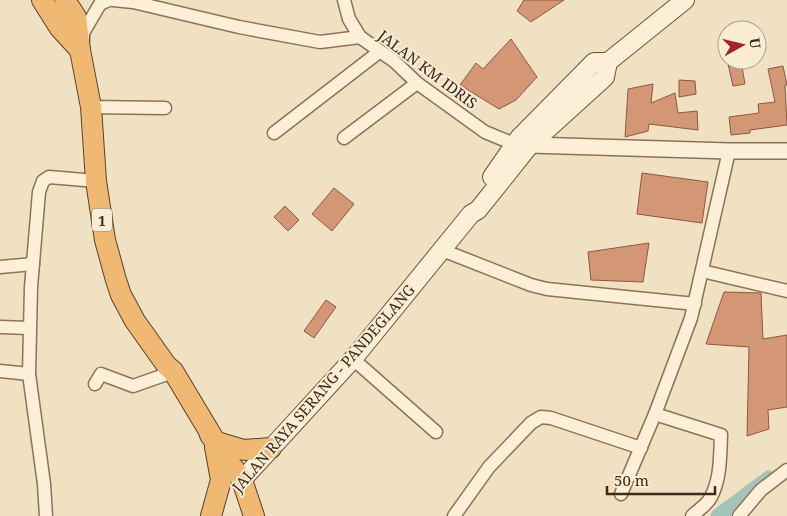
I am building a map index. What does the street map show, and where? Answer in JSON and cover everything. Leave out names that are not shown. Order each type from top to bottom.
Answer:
[{"type":"highway","name":"1","points":[[65,0],[76,17],[91,107],[96,181],[105,240],[121,294],[135,321],[169,370]]},
{"type":"highway","points":[[43,1],[59,27],[81,54]]},
{"type":"highway","points":[[169,370],[173,371],[242,480],[254,516]]},
{"type":"highway","points":[[217,443],[244,450],[271,448]]},
{"type":"highway","points":[[212,516],[221,480],[217,443]]},
{"type":"highway","name":"JALAN RAYA SERANG - PANDEGLANG","points":[[212,516],[242,480]]},
{"type":"main road","name":"JALAN RAYA SERANG - PANDEGLANG","points":[[242,480],[353,359],[471,214],[478,210],[522,145],[605,77],[608,62],[684,0]]},
{"type":"street","points":[[81,54],[83,33],[100,4],[111,0],[175,6],[239,26],[320,42],[360,37]]},
{"type":"street","name":"JALAN KM IDRIS","points":[[344,0],[349,19],[360,37],[394,61],[417,82],[486,132],[522,145]]},
{"type":"street","points":[[274,134],[379,52]]},
{"type":"street","points":[[344,138],[417,82]]},
{"type":"street","points":[[91,107],[164,108]]},
{"type":"street","points":[[522,145],[729,152],[787,151]]},
{"type":"street","points":[[620,494],[655,414],[691,318],[729,152]]},
{"type":"street","points":[[46,516],[44,484],[29,374],[29,328],[39,192],[43,181],[49,177],[96,181]]},
{"type":"street","points":[[442,250],[531,285],[547,289],[695,304]]},
{"type":"street","points":[[0,267],[33,264]]},
{"type":"street","points":[[702,272],[787,291]]},
{"type":"street","points":[[0,327],[29,328]]},
{"type":"street","points":[[353,359],[436,432]]},
{"type":"street","points":[[95,384],[101,374],[133,386],[169,370]]},
{"type":"street","points":[[0,371],[29,374]]},
{"type":"street","points":[[655,414],[721,435],[718,478],[706,504],[693,516]]},
{"type":"street","points":[[454,516],[489,468],[531,423],[541,417],[551,418],[640,448]]},
{"type":"street","points":[[739,516],[761,490],[787,470]]},
{"type":"building","points":[[524,0],[564,0],[531,22],[517,11]]},
{"type":"building","points":[[511,39],[537,77],[516,100],[499,109],[460,85],[476,63],[483,69]]},
{"type":"building","points":[[783,66],[787,85],[785,85],[787,125],[750,130],[750,133],[731,135],[729,117],[759,113],[758,104],[775,102],[768,69]]},
{"type":"building","points":[[729,70],[743,70],[745,84],[733,86]]},
{"type":"building","points":[[679,80],[695,81],[696,94],[679,97]]},
{"type":"building","points":[[653,84],[651,103],[675,93],[678,113],[697,111],[698,130],[649,124],[648,131],[625,137],[628,89]]},
{"type":"building","points":[[642,173],[708,182],[702,223],[637,214]]},
{"type":"building","points":[[334,188],[354,204],[332,231],[312,214]]},
{"type":"building","points":[[285,206],[299,220],[288,231],[274,217]]},
{"type":"building","points":[[649,243],[643,282],[591,280],[588,252]]},
{"type":"building","points":[[724,292],[761,293],[763,339],[787,335],[787,407],[768,410],[769,429],[747,436],[749,347],[706,344]]},
{"type":"building","points":[[326,300],[336,307],[314,338],[304,331]]},
{"type":"waterway","points":[[718,516],[769,478]]}]
